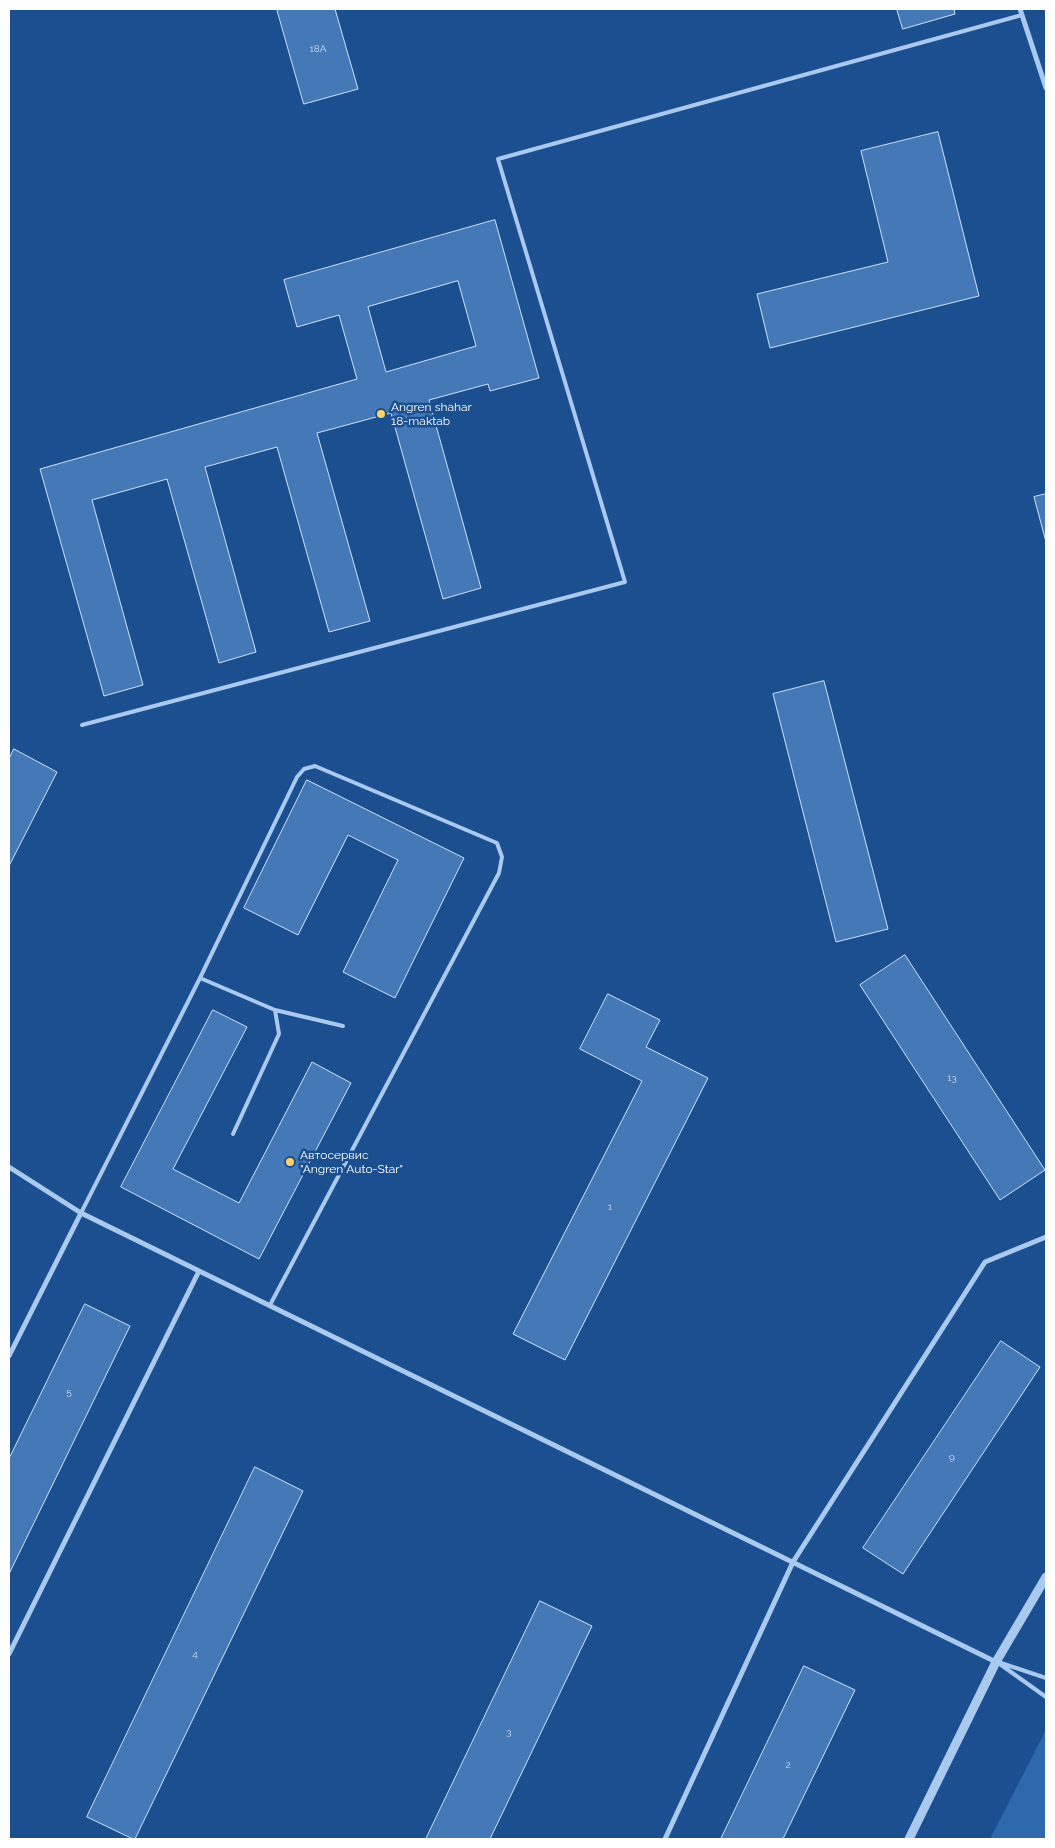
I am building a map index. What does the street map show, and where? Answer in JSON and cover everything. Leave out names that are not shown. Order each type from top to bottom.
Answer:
[{"type":"street","points":[[1020,9],[1046,88]]},
{"type":"street","points":[[9,1167],[81,1212],[996,1662]]},
{"type":"street","points":[[9,1356],[81,1212]]},
{"type":"street","points":[[665,1839],[794,1562],[985,1262],[1046,1237]]},
{"type":"street","points":[[9,1654],[199,1271]]},
{"type":"street","points":[[909,1839],[996,1662],[1046,1577]]},
{"type":"lane","points":[[82,725],[625,582],[498,159],[1022,15]]},
{"type":"lane","points":[[81,1212],[200,978],[297,777],[304,769],[315,766],[497,843],[502,857],[499,873],[270,1305]]},
{"type":"lane","points":[[200,978],[275,1010],[343,1026]]},
{"type":"lane","points":[[233,1134],[279,1034],[275,1010]]},
{"type":"lane","points":[[996,1662],[1046,1678]]},
{"type":"lane","points":[[996,1662],[1046,1697]]},
{"type":"shaded area","points":[[1046,1730],[1046,1839],[990,1839]]},
{"type":"building","points":[[277,9],[335,9],[358,89],[304,104]]},
{"type":"building","points":[[897,9],[954,9],[955,14],[903,29]]},
{"type":"building","points":[[938,132],[979,296],[770,348],[757,294],[888,262],[861,151]]},
{"type":"building","points":[[495,220],[539,378],[490,391],[488,384],[429,400],[481,588],[443,599],[391,413],[317,433],[370,621],[329,632],[277,447],[205,467],[256,652],[219,663],[167,479],[92,500],[143,685],[104,696],[40,469],[357,379],[339,315],[297,327],[284,280]],"holes":[[[458,281],[476,346],[386,372],[368,307]]]},
{"type":"building","points":[[1046,494],[1046,542],[1034,497]]},
{"type":"building","points":[[824,681],[888,929],[836,942],[773,694]]},
{"type":"building","points":[[14,749],[57,772],[9,866],[9,759]]},
{"type":"building","points":[[307,780],[464,858],[395,998],[343,972],[398,860],[348,835],[298,935],[244,908]]},
{"type":"building","points":[[905,955],[1045,1170],[1000,1200],[860,985]]},
{"type":"building","points":[[608,994],[660,1020],[646,1047],[708,1078],[565,1360],[513,1334],[642,1081],[580,1049]]},
{"type":"building","points":[[213,1010],[247,1027],[173,1169],[239,1203],[312,1062],[351,1083],[259,1259],[121,1187]]},
{"type":"building","points":[[85,1304],[130,1326],[9,1574],[9,1459]]},
{"type":"building","points":[[1001,1341],[1040,1367],[903,1574],[863,1548]]},
{"type":"building","points":[[255,1467],[303,1491],[135,1839],[133,1839],[87,1817]]},
{"type":"building","points":[[540,1601],[592,1626],[490,1839],[426,1839]]},
{"type":"building","points":[[804,1666],[855,1690],[783,1839],[721,1839]]},
{"type":"place","name":"Angren shahar 18-maktab","points":[[381,414]]},
{"type":"place","name":"Автосервис \"Angren Auto-Star\"","points":[[290,1162]]}]
